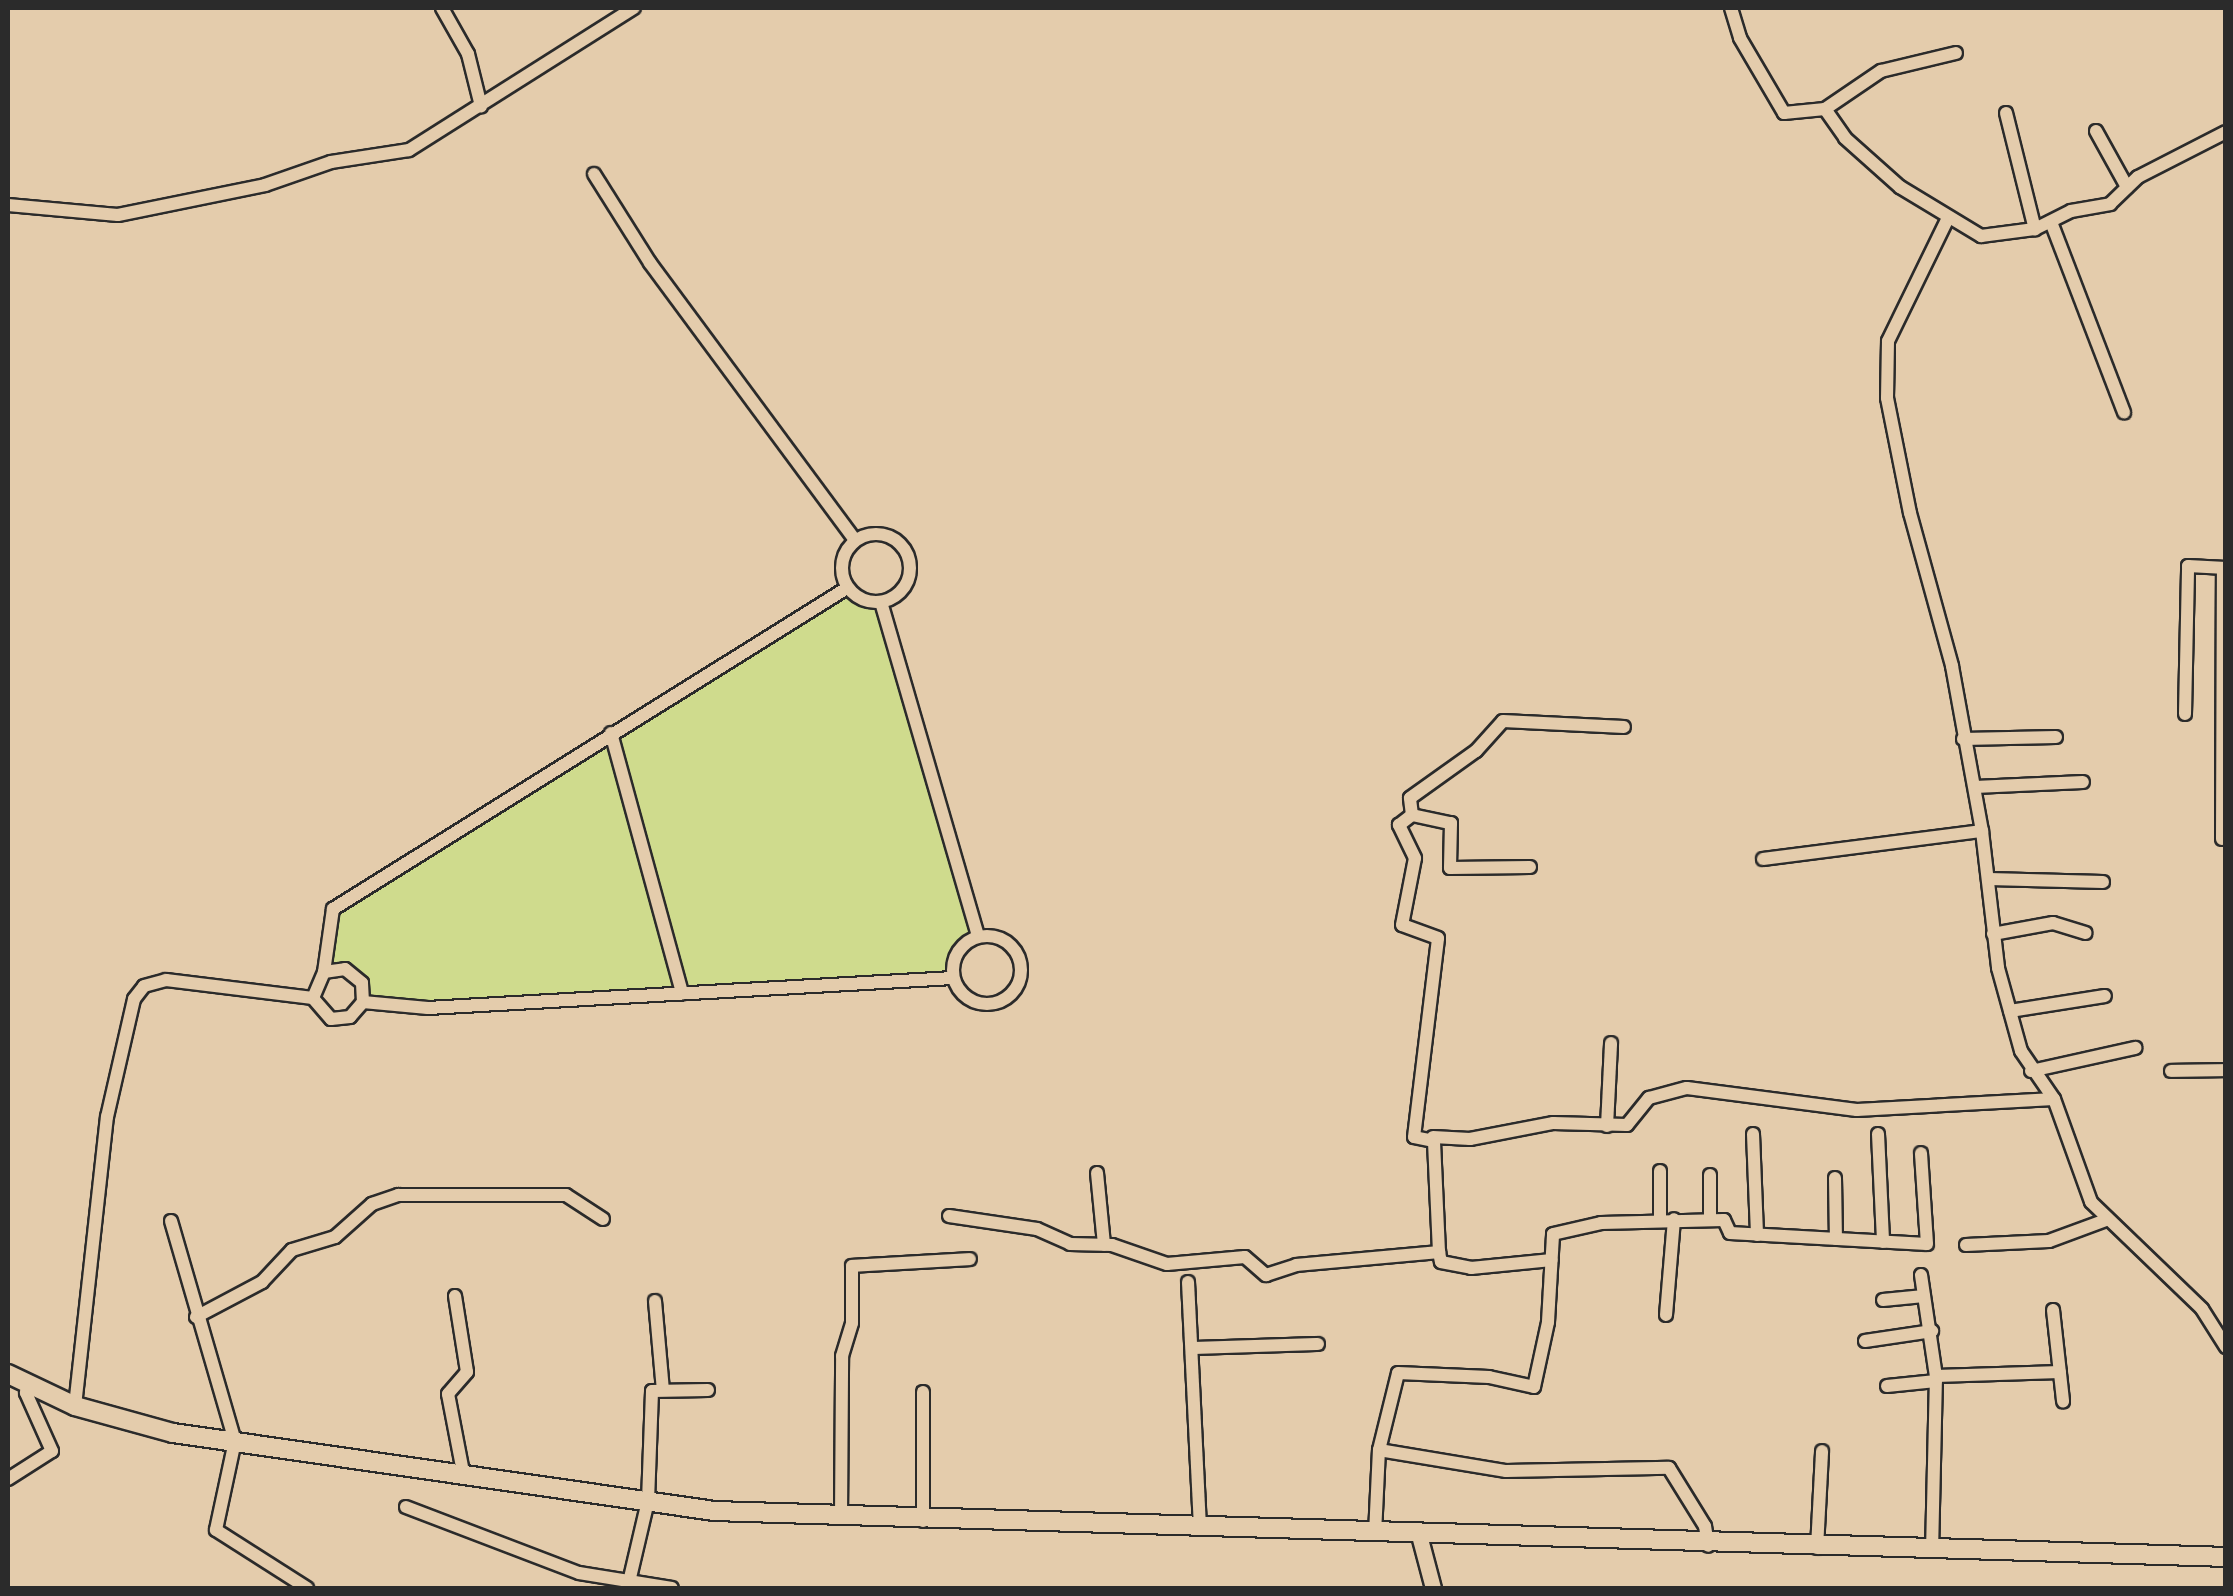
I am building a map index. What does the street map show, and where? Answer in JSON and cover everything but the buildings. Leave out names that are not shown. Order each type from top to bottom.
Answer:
[{"type":"main road","points":[[8,1374],[75,1406],[174,1434],[648,1501],[841,1517],[1708,1546],[1739,1542],[1817,1548],[2226,1557]]},
{"type":"street","points":[[442,8],[468,54],[481,106]]},
{"type":"street","points":[[8,204],[118,215],[265,185],[331,162],[409,150],[634,8]]},
{"type":"street","points":[[1731,8],[1740,38],[1784,113],[1825,109],[1881,71],[1956,53]]},
{"type":"street","points":[[1825,109],[1845,138],[1900,187],[1982,236],[2036,229],[2071,210],[2110,204],[2127,188],[2226,132]]},
{"type":"street","points":[[2006,113],[2036,229]]},
{"type":"street","points":[[2096,132],[2127,188]]},
{"type":"street","points":[[594,174],[650,263],[855,540]]},
{"type":"street","points":[[1948,218],[1888,341],[1887,398],[1910,513],[1952,666],[1982,831],[1994,934],[2010,1011],[2031,1070],[2054,1098],[2092,1202],[2106,1220],[2202,1309],[2226,1347]]},
{"type":"street","points":[[2052,222],[2124,412]]},
{"type":"street","points":[[848,588],[842,563],[855,540],[881,534],[894,538],[910,561],[904,588],[881,602]]},
{"type":"street","points":[[2184,714],[2188,566],[2224,568],[2222,839]]},
{"type":"street","points":[[848,588],[881,602]]},
{"type":"street","points":[[313,998],[324,972],[333,909],[848,588]]},
{"type":"street","points":[[881,602],[978,936]]},
{"type":"street","points":[[1412,815],[1410,798],[1476,752],[1503,721],[1624,727]]},
{"type":"street","points":[[612,733],[682,993]]},
{"type":"street","points":[[1963,740],[2056,737]]},
{"type":"street","points":[[1975,787],[2083,782]]},
{"type":"street","points":[[1412,815],[1451,824],[1450,868],[1530,867]]},
{"type":"street","points":[[1412,815],[1399,825],[1414,858],[1402,924],[1438,938],[1414,1137],[1470,1138],[1553,1123],[1628,1126],[1649,1098],[1687,1088],[1857,1110],[2054,1098]]},
{"type":"street","points":[[1763,859],[1982,831]]},
{"type":"street","points":[[1989,879],[2103,882]]},
{"type":"street","points":[[1994,934],[2052,922],[2085,932]]},
{"type":"street","points":[[978,936],[992,936],[1015,949],[1020,962],[1016,988],[1007,998],[982,1004],[959,990],[953,978],[958,952],[978,936]]},
{"type":"street","points":[[324,972],[355,974],[363,1002]]},
{"type":"street","points":[[363,1002],[428,1008],[953,978]]},
{"type":"street","points":[[75,1406],[108,1117],[134,998],[144,986],[166,980],[313,998],[331,1020],[350,1017],[363,1002]]},
{"type":"street","points":[[2010,1011],[2105,996]]},
{"type":"street","points":[[1608,1126],[1612,1042]]},
{"type":"street","points":[[2031,1070],[2136,1048]]},
{"type":"street","points":[[2170,1071],[2226,1070]]},
{"type":"street","points":[[1753,1134],[1757,1235]]},
{"type":"street","points":[[1878,1134],[1882,1242]]},
{"type":"street","points":[[1433,1138],[1441,1262],[1472,1268],[1552,1260]]},
{"type":"street","points":[[1375,1534],[1380,1450],[1398,1374],[1473,1375],[1534,1387],[1553,1234],[1667,1219],[1724,1220],[1726,1232],[1930,1242],[1922,1153]]},
{"type":"street","points":[[1660,1171],[1667,1219],[1666,1315]]},
{"type":"street","points":[[1096,1174],[1104,1245]]},
{"type":"street","points":[[1710,1174],[1710,1220]]},
{"type":"street","points":[[1835,1178],[1836,1239]]},
{"type":"street","points":[[196,1317],[262,1282],[292,1250],[335,1236],[372,1204],[398,1194],[566,1195],[604,1219]]},
{"type":"street","points":[[949,1216],[1104,1245],[1167,1264],[1229,1254],[1245,1258],[1266,1275],[1296,1264],[1439,1252]]},
{"type":"street","points":[[1966,1245],[2049,1240],[2106,1220]]},
{"type":"street","points":[[171,1221],[235,1440],[216,1530],[308,1588]]},
{"type":"street","points":[[841,1517],[842,1356],[852,1322],[852,1266],[970,1259]]},
{"type":"street","points":[[1921,1276],[1936,1379],[1932,1549]]},
{"type":"street","points":[[1188,1282],[1200,1527]]},
{"type":"street","points":[[455,1296],[467,1372],[448,1394],[463,1472]]},
{"type":"street","points":[[1883,1300],[1924,1296]]},
{"type":"street","points":[[656,1301],[664,1390]]},
{"type":"street","points":[[2054,1310],[2063,1401]]},
{"type":"street","points":[[1865,1341],[1932,1331]]},
{"type":"street","points":[[1192,1348],[1318,1344]]},
{"type":"street","points":[[1887,1386],[1936,1379],[2060,1372]]},
{"type":"street","points":[[8,1479],[52,1451],[26,1394],[28,1385]]},
{"type":"street","points":[[629,1582],[648,1501],[651,1396],[664,1390],[708,1390]]},
{"type":"street","points":[[923,1392],[923,1521]]},
{"type":"street","points":[[1380,1450],[1506,1472],[1669,1468],[1705,1526],[1708,1546]]},
{"type":"street","points":[[1817,1548],[1822,1451]]},
{"type":"street","points":[[406,1506],[579,1573],[672,1588]]},
{"type":"street","points":[[1419,1535],[1433,1588]]},
{"type":"green space","points":[[847,588],[881,602],[978,936],[957,952],[953,978],[428,1008],[363,1002],[355,974],[324,972],[333,909]]}]
